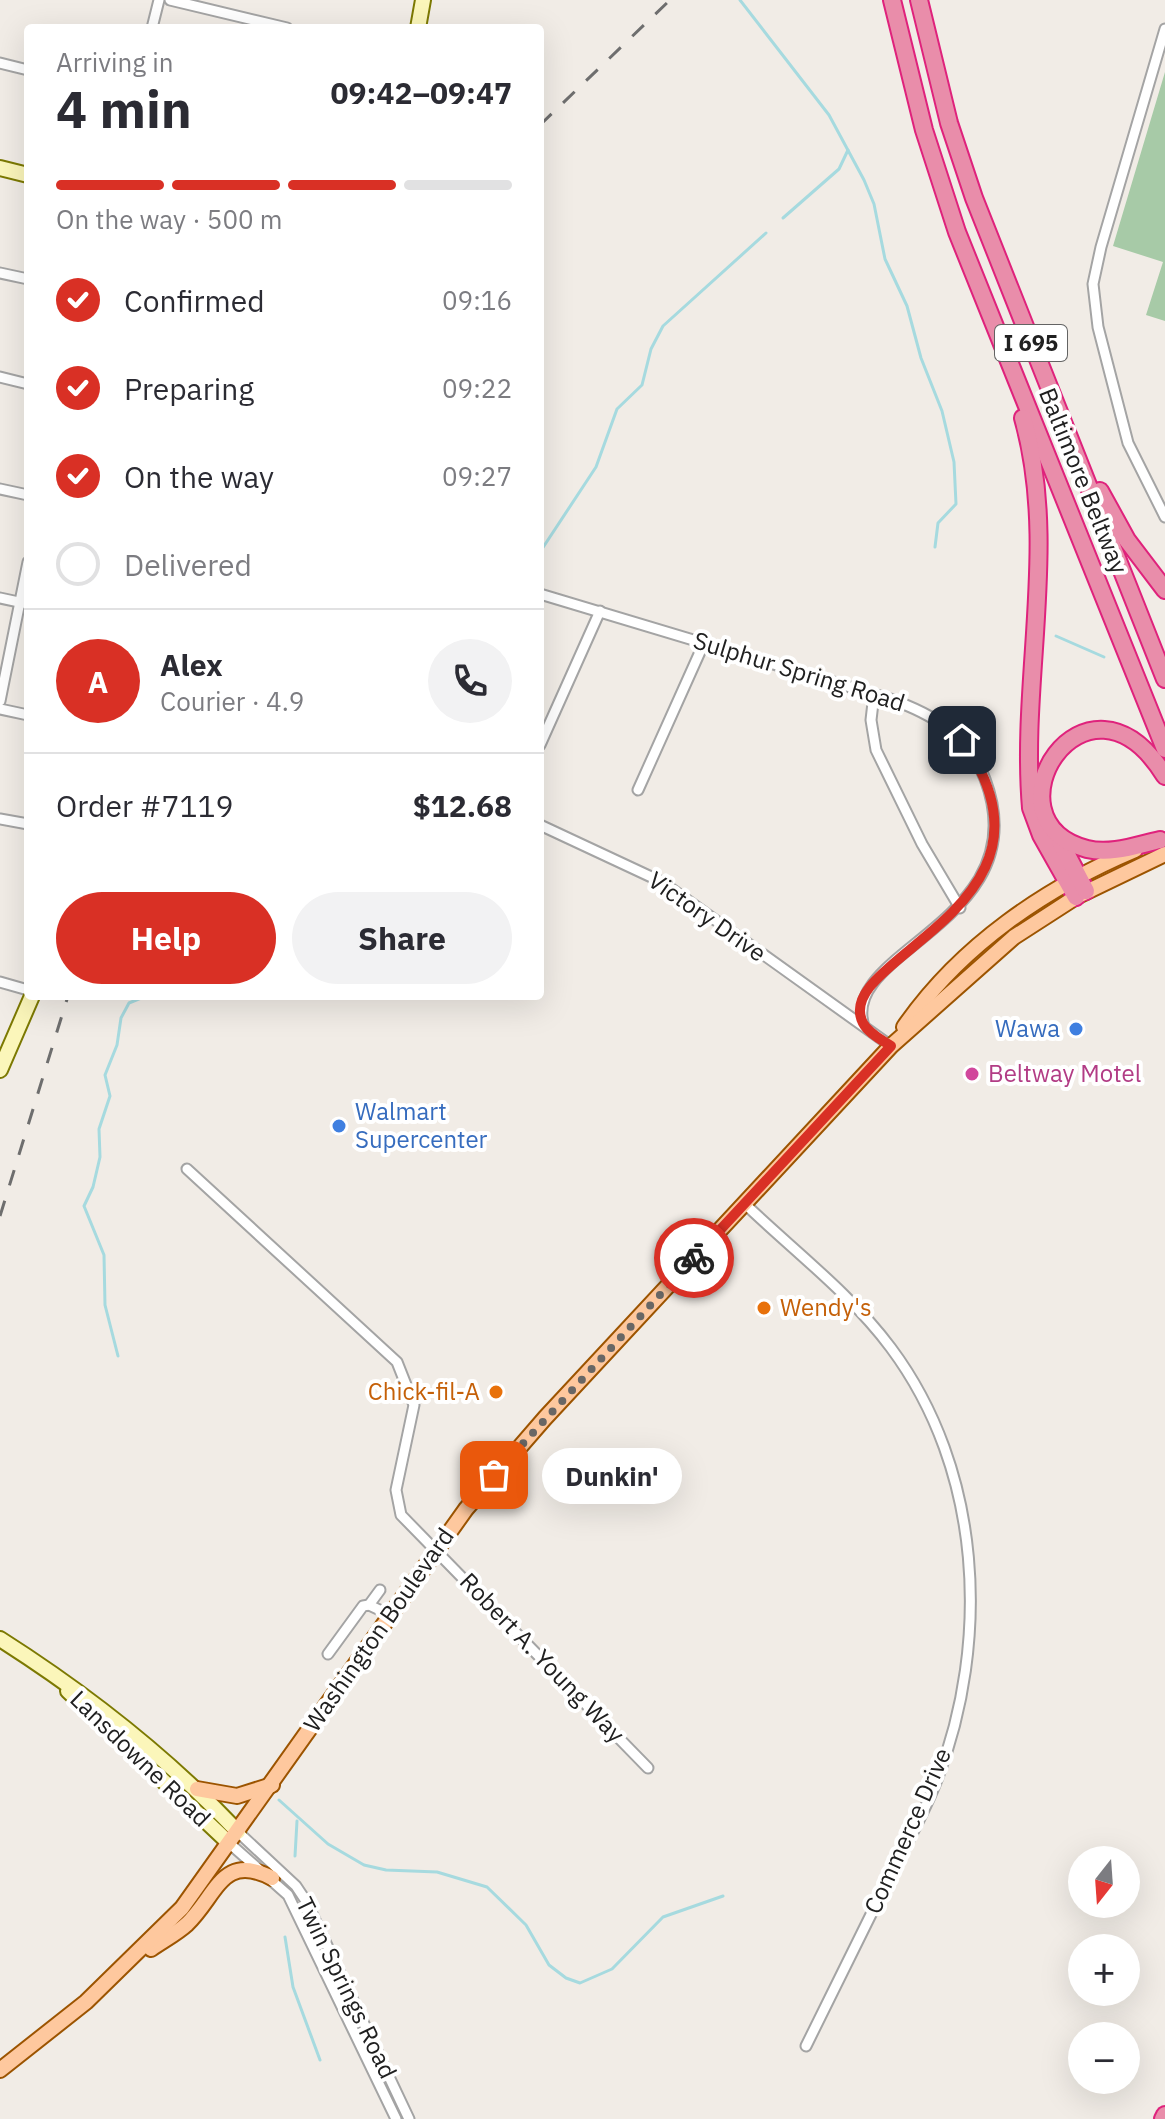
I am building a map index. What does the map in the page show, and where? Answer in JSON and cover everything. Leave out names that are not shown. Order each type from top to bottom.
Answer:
[{"type":"highway","name":"Baltimore Beltway","points":[[892,0],[924,130],[952,217],[1165,749]]},
{"type":"highway","name":"Baltimore Beltway","points":[[919,0],[949,123],[974,198],[1165,679]]},
{"type":"highway","points":[[1001,340],[1032,452],[1038,509],[1031,808],[1077,887]]},
{"type":"highway","points":[[1055,404],[1127,540],[1165,590]]},
{"type":"highway","points":[[1077,887],[1054,828],[1042,807],[1042,779],[1055,752],[1080,734],[1104,730],[1132,738],[1154,758],[1165,776]]},
{"type":"highway","points":[[1054,828],[1075,844],[1100,850],[1163,844]]},
{"type":"main road","name":"Washington Boulevard","points":[[0,2070],[54,2030],[127,1965],[182,1908],[272,1785],[435,1548],[514,1452],[891,1046],[934,987],[1004,925],[1163,844]]},
{"type":"main road","points":[[197,1789],[237,1796],[272,1785]]},
{"type":"main road","points":[[127,1965],[185,1926],[228,1874],[245,1868],[272,1878]]},
{"type":"street","points":[[153,24],[159,0]]},
{"type":"street","points":[[170,0],[270,24]]},
{"type":"street","points":[[419,24],[423,0]]},
{"type":"street","points":[[1165,29],[1093,284],[1098,327],[1128,443],[1165,517]]},
{"type":"street","points":[[0,63],[24,69]]},
{"type":"street","points":[[0,168],[24,174]]},
{"type":"street","points":[[0,273],[24,278]]},
{"type":"street","points":[[0,377],[24,383]]},
{"type":"street","points":[[0,489],[24,494]]},
{"type":"street","name":"Sulphur Spring Road","points":[[544,595],[874,694],[917,709],[942,723],[962,740],[981,769],[992,810],[991,845],[982,876],[960,908],[874,979],[861,1000],[860,1013],[864,1026]]},
{"type":"street","points":[[0,598],[24,603],[0,701]]},
{"type":"street","points":[[544,736],[600,611]]},
{"type":"street","points":[[638,790],[704,643]]},
{"type":"street","points":[[874,694],[871,720],[876,750],[922,844],[960,908]]},
{"type":"street","points":[[0,709],[24,714]]},
{"type":"street","points":[[0,819],[24,823]]},
{"type":"street","name":"Victory Drive","points":[[544,827],[662,882],[864,1026]]},
{"type":"street","points":[[0,982],[24,989]]},
{"type":"street","points":[[0,1070],[30,1000]]},
{"type":"street","points":[[864,1026],[891,1046]]},
{"type":"street","name":"Robert A. Young Way","points":[[187,1169],[397,1362],[414,1405],[396,1490],[397,1505],[408,1523],[648,1768]]},
{"type":"street","name":"Commerce Drive","points":[[745,1204],[864,1317],[905,1367],[944,1443],[958,1493],[968,1551],[967,1660],[955,1723],[940,1770],[806,2046]]},
{"type":"street","points":[[328,1654],[358,1610],[369,1605],[380,1590]]},
{"type":"street","points":[[369,1605],[388,1614]]},
{"type":"street","name":"Lansdowne Road","points":[[0,1639],[98,1704],[197,1789],[234,1838]]},
{"type":"street","name":"Lansdowne Road","points":[[52,1673],[234,1838]]},
{"type":"street","name":"Twin Springs Road","points":[[234,1838],[288,1895],[396,2119]]},
{"type":"street","name":"Twin Springs Road","points":[[234,1838],[296,1886],[306,1901],[409,2119]]},
{"type":"green space","points":[[1165,72],[1165,321],[1146,315],[1163,262],[1113,246]]},
{"type":"waterway","points":[[740,0],[829,115],[874,204],[885,259],[907,306],[921,358],[942,411],[954,462],[956,504],[938,523],[935,547]]},
{"type":"waterway","points":[[783,218],[839,169],[848,150]]},
{"type":"waterway","points":[[544,546],[596,467],[617,409],[642,385],[651,349],[663,326],[766,233]]},
{"type":"waterway","points":[[1056,636],[1104,657]]},
{"type":"waterway","points":[[118,1356],[105,1305],[104,1255],[84,1206],[93,1187],[100,1157],[99,1129],[110,1096],[105,1075],[117,1045],[121,1018],[129,1003],[136,1000]]},
{"type":"waterway","points":[[279,1800],[328,1844],[364,1865],[386,1870],[437,1872],[487,1887],[526,1925],[549,1965],[566,1978],[580,1983],[612,1969],[663,1917],[723,1896]]},
{"type":"waterway","points":[[295,1856],[297,1821]]},
{"type":"waterway","points":[[285,1937],[293,1987],[320,2060]]},
{"type":"railway","points":[[544,121],[670,0]]},
{"type":"railway","points":[[0,1216],[67,1000]]},
{"type":"way so far","points":[[494,1475],[694,1258]]},
{"type":"place","name":"Wawa","points":[[1076,1029]]},
{"type":"place","name":"Beltway Motel","points":[[972,1074]]},
{"type":"place","name":"Walmart Supercenter","points":[[339,1126]]},
{"type":"place","name":"Wendy's","points":[[764,1308]]},
{"type":"place","name":"Chick-fil-A","points":[[496,1392]]},
{"type":"place","name":"Dunkin'","points":[[494,1475]]},
{"type":"route","points":[[694,1258],[891,1046],[864,1026],[860,1013],[865,991],[874,979],[960,908],[982,876],[991,845],[992,810],[981,769],[962,740]]}]
